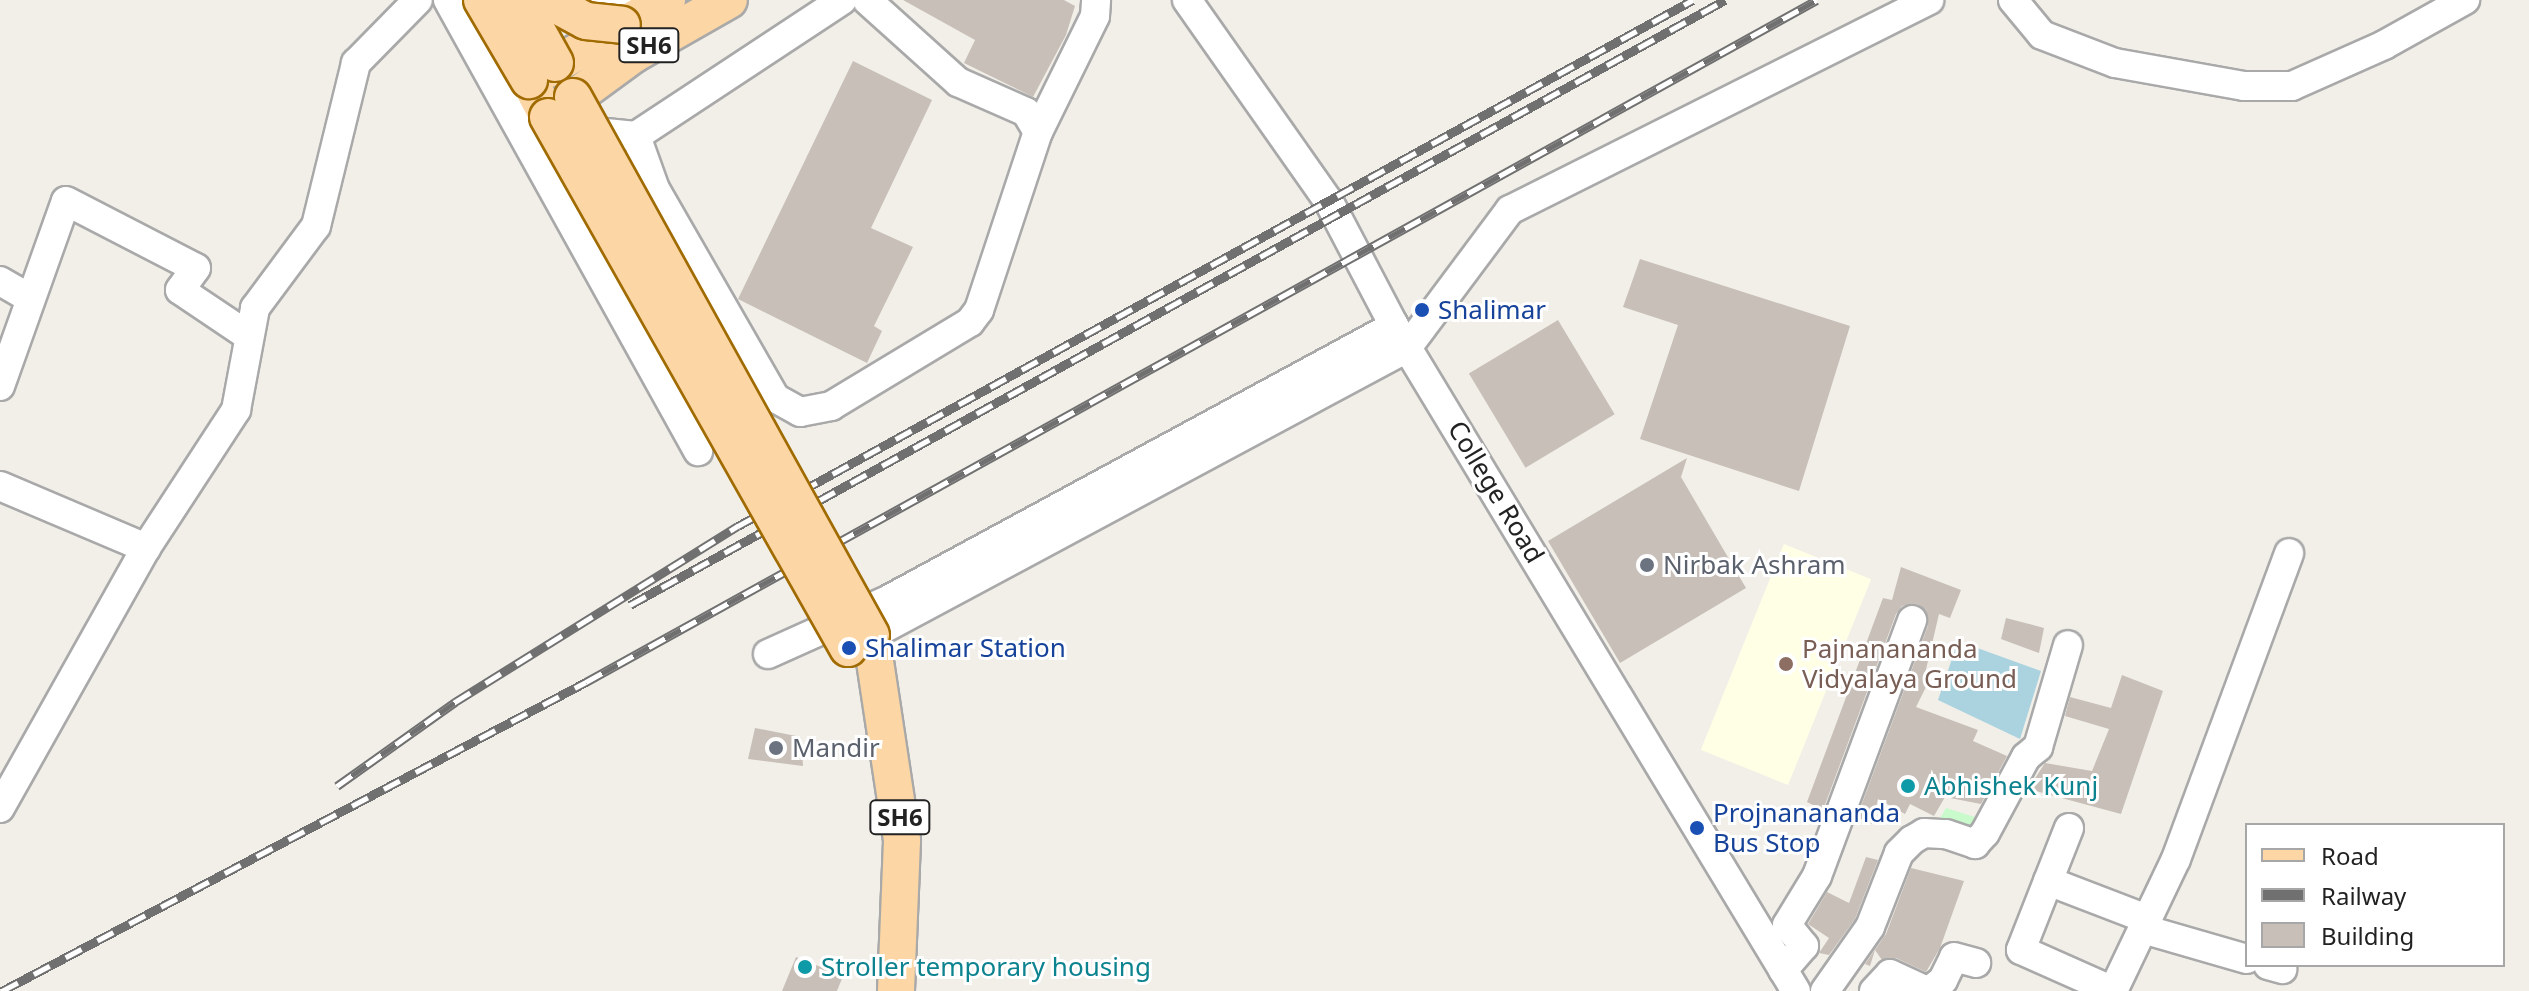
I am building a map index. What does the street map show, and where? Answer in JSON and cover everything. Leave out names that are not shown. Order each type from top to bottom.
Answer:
[{"type":"main road","points":[[482,0],[860,642]]},
{"type":"main road","points":[[520,0],[527,77]]},
{"type":"main road","points":[[547,0],[586,21],[618,8]]},
{"type":"main road","name":"SH6","points":[[527,77],[618,8],[667,0]]},
{"type":"main road","name":"SH6","points":[[547,113],[634,54],[729,0]]},
{"type":"main road","name":"SH6","points":[[860,642],[885,719],[896,777],[903,915],[896,991]]},
{"type":"street","points":[[0,808],[146,548],[236,410],[247,335],[255,308],[316,226],[356,63],[418,0]]},
{"type":"street","points":[[425,0],[527,77]]},
{"type":"street","points":[[448,0],[527,77]]},
{"type":"street","points":[[547,113],[636,136],[842,0]]},
{"type":"street","points":[[867,0],[958,82],[1026,112],[1038,132]]},
{"type":"street","points":[[636,136],[655,189],[775,398],[800,412],[831,406],[970,322],[979,310],[1038,132],[1095,16],[1096,0]]},
{"type":"street","name":"College Road","points":[[1187,0],[1329,202],[1400,337],[1790,981]]},
{"type":"street","points":[[860,642],[1197,459],[1400,337],[1510,210],[1929,0]]},
{"type":"street","points":[[2013,0],[2042,35],[2115,63],[2256,86],[2292,86],[2384,45],[2465,0]]},
{"type":"street","points":[[547,113],[698,451]]},
{"type":"street","points":[[0,386],[66,201],[196,268],[180,290],[247,335]]},
{"type":"street","points":[[0,281],[30,298]]},
{"type":"street","points":[[768,654],[886,601],[1400,337]]},
{"type":"street","points":[[0,486],[146,548]]},
{"type":"street","points":[[2069,828],[2021,950],[2113,991],[2176,859],[2289,553]]},
{"type":"street","points":[[1790,981],[1804,946],[1787,925],[1817,876],[1912,620]]},
{"type":"street","points":[[1825,991],[1870,927],[1899,853],[1912,840],[1924,833],[1946,834],[1975,844],[1985,833],[2026,757],[2038,747],[2068,645]]},
{"type":"street","points":[[2048,881],[2145,924],[2245,958]]},
{"type":"street","points":[[1874,991],[1890,974],[1928,991],[1943,980],[1954,957],[1976,963]]},
{"type":"shaded area","name":"Pajnanananda Vidyalaya Ground","points":[[1784,544],[1871,579],[1788,785],[1701,750]]},
{"type":"green space","points":[[1946,808],[1978,818],[1972,835],[1936,825]]},
{"type":"water","points":[[1958,641],[2041,671],[2020,739],[1938,700]]},
{"type":"building","points":[[903,0],[1064,0],[1075,6],[1066,35],[1033,97],[964,63],[975,40]]},
{"type":"building","points":[[853,61],[932,100],[871,228],[913,247],[874,326],[882,331],[867,363],[738,299]]},
{"type":"building","points":[[1640,259],[1850,326],[1799,491],[1640,439],[1678,325],[1623,307]]},
{"type":"building","points":[[1558,320],[1615,414],[1526,468],[1469,374]]},
{"type":"building","name":"Nirbak Ashram","points":[[1687,458],[1681,477],[1746,588],[1620,663],[1548,541]]},
{"type":"building","points":[[1901,567],[1961,590],[1950,618],[1939,614],[1924,678],[1931,677],[1916,707],[1978,730],[1973,741],[2007,756],[1981,804],[1945,797],[1934,816],[1910,804],[1905,814],[1878,799],[1872,824],[1857,817],[1928,626],[1926,610],[1917,604],[1902,606],[1896,614],[1823,810],[1807,802],[1883,598],[1892,600]]},
{"type":"building","points":[[2006,618],[2044,628],[2039,653],[2001,639]]},
{"type":"building","points":[[2122,675],[2163,691],[2121,814],[2028,789],[2045,763],[2092,771],[2109,729],[2065,716],[2070,697],[2111,708]]},
{"type":"building","name":"Mandir","points":[[755,728],[801,737],[803,766],[748,759]]},
{"type":"building","points":[[1866,857],[1878,860],[1855,919],[1829,955],[1819,953],[1829,938],[1808,924],[1827,892],[1849,903]]},
{"type":"building","points":[[1911,868],[1964,881],[1940,948],[1926,972],[1896,958],[1882,960],[1875,950],[1870,966],[1865,964],[1886,934]]},
{"type":"building","name":"Stroller temporary housing","points":[[796,957],[843,976],[837,991],[782,991]]},
{"type":"railway","points":[[337,786],[455,702],[738,526],[1693,0]]},
{"type":"railway","points":[[630,605],[1725,0]]},
{"type":"railway","points":[[2,991],[586,682],[1817,0]]},
{"type":"place","name":"Shalimar","points":[[1422,310]]},
{"type":"place","name":"Nirbak Ashram","points":[[1647,565]]},
{"type":"place","name":"Shalimar Station","points":[[849,648]]},
{"type":"place","name":"Pajnanananda Vidyalaya Ground","points":[[1786,664]]},
{"type":"place","name":"Mandir","points":[[776,748]]},
{"type":"place","name":"Abhishek Kunj","points":[[1908,786]]},
{"type":"place","name":"Projnanananda Bus Stop","points":[[1697,828]]},
{"type":"place","name":"Stroller temporary housing","points":[[805,967]]}]
